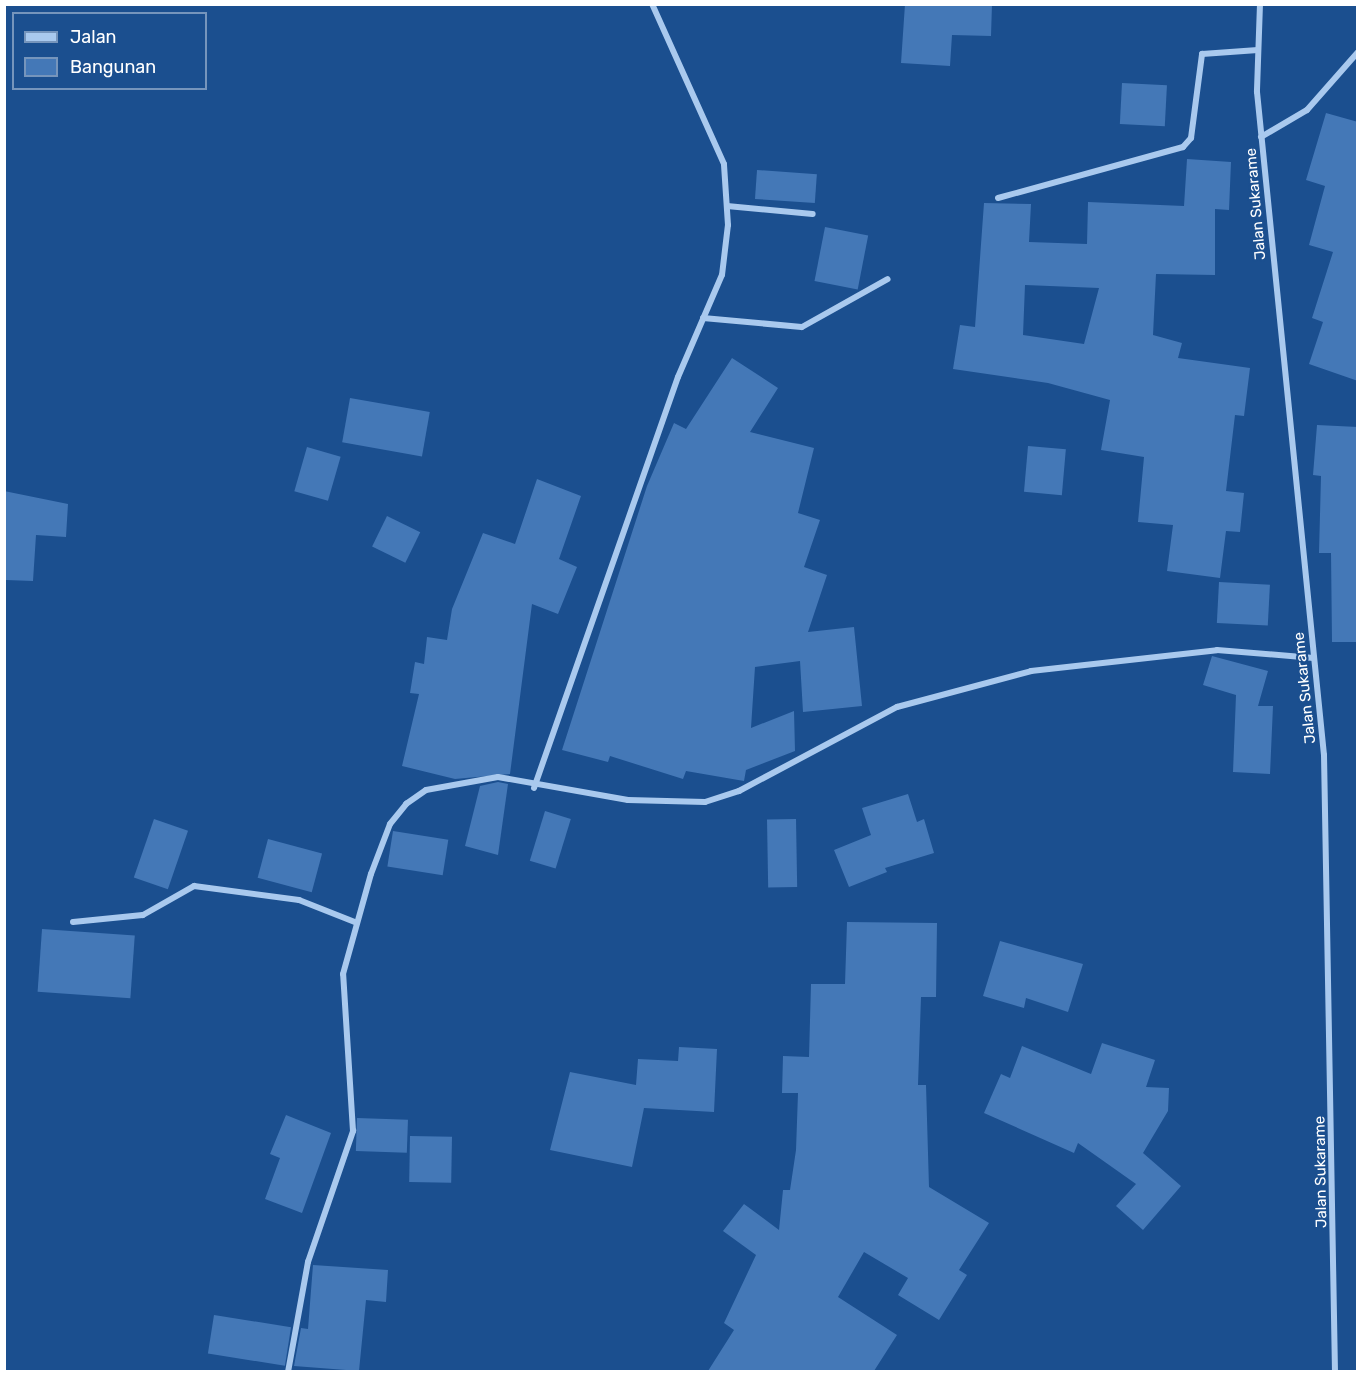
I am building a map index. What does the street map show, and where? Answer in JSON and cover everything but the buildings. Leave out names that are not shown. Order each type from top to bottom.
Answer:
[{"type":"street","points":[[534,788],[703,318],[722,274],[727,206],[724,164],[652,4]]},
{"type":"street","name":"Jalan Sukarame","points":[[1260,4],[1258,50],[1261,137],[1324,755],[1335,1371]]},
{"type":"street","points":[[998,198],[1183,147],[1191,138],[1202,54],[1258,50]]},
{"type":"street","points":[[1261,137],[1307,110],[1358,52]]},
{"type":"street","points":[[727,206],[813,214]]},
{"type":"street","points":[[703,318],[802,327],[888,279]]},
{"type":"street","points":[[288,1371],[308,1262],[353,1131],[343,974],[357,923],[390,824],[406,804],[426,790],[498,777],[534,788],[658,803],[705,802],[739,791],[897,707],[1020,673],[1217,650],[1314,658]]},
{"type":"street","points":[[73,922],[143,915],[174,893],[194,886],[299,900],[357,923]]}]
